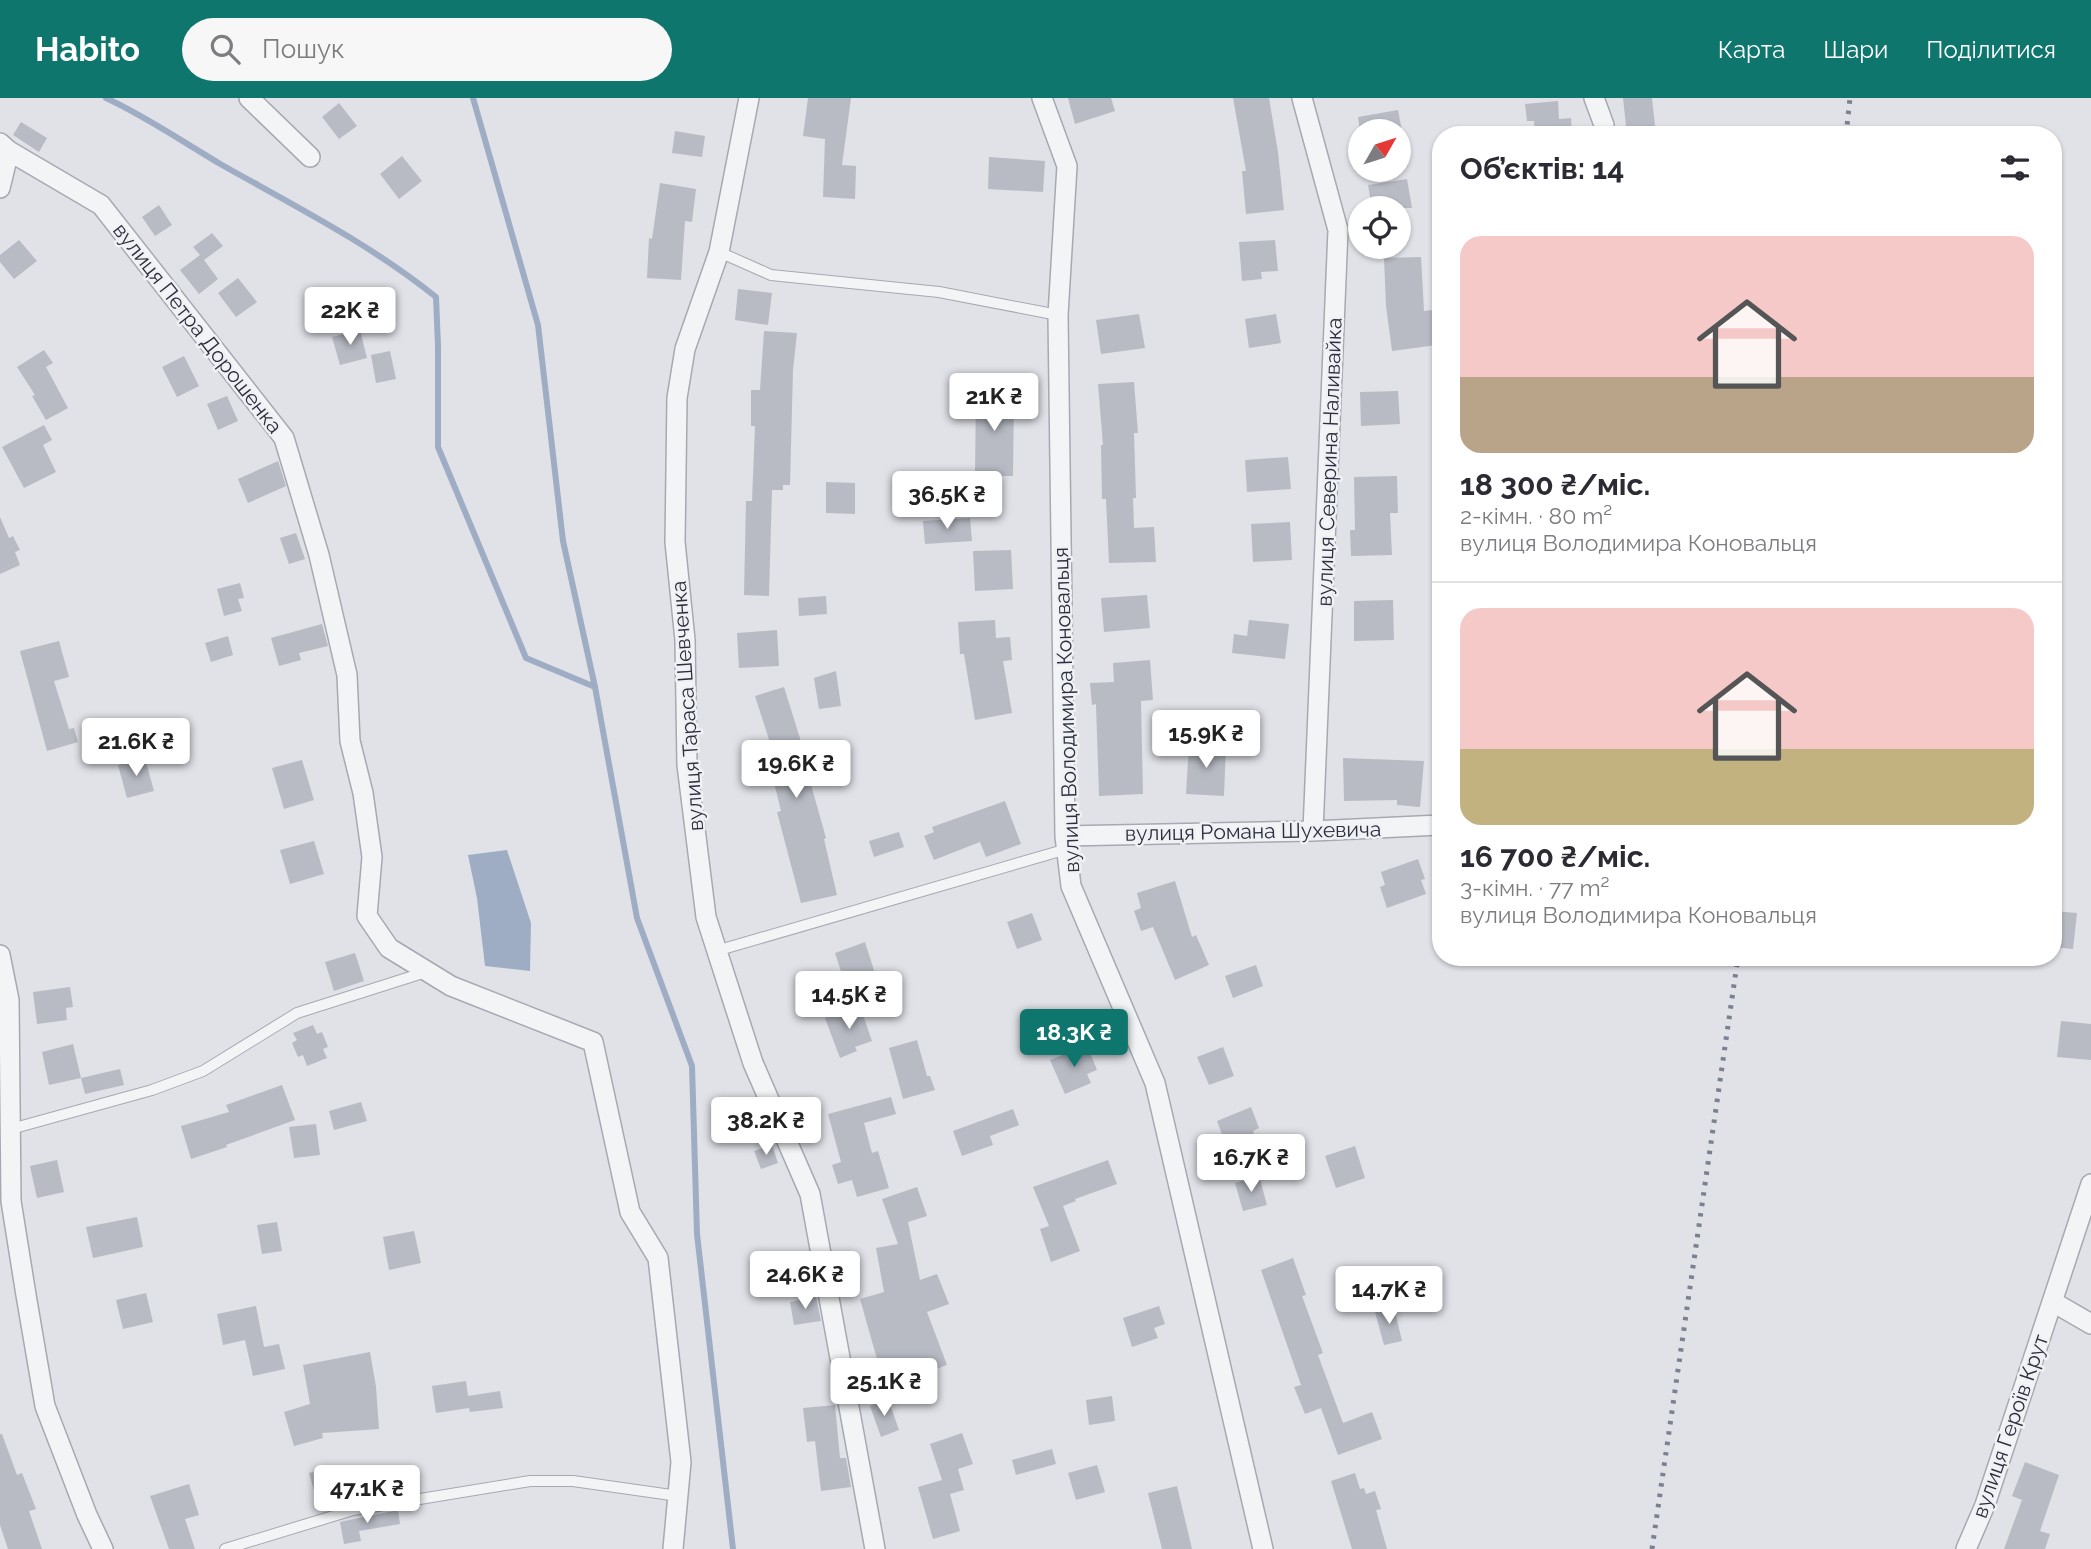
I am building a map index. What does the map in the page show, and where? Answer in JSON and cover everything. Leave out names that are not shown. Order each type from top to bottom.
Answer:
[{"type":"street","points":[[249,98],[310,157]]},
{"type":"street","name":"вулиця Тараса Шевченка","points":[[749,98],[719,252],[685,349],[677,398],[675,542],[685,640],[687,765],[706,917],[753,1063],[810,1194],[875,1549]]},
{"type":"street","name":"вулиця Володимира Коновальця","points":[[1042,98],[1067,166],[1058,315],[1066,843],[1071,886],[1155,1083],[1263,1549]]},
{"type":"street","name":"вулиця Северина Наливайка","points":[[1302,98],[1338,230],[1314,831]]},
{"type":"street","points":[[1594,98],[1604,126]]},
{"type":"street","name":"вулиця Петра Дорошенка","points":[[0,188],[5,147],[100,205],[284,438],[319,555],[347,675],[350,741],[363,793],[372,857],[367,916],[389,948],[451,986],[593,1042],[630,1212],[658,1258],[681,1462],[678,1496]]},
{"type":"street","name":"вулиця Романа Шухевича","points":[[1066,843],[1432,825]]},
{"type":"street","points":[[0,955],[9,1000],[7,1120],[11,1202],[45,1406],[87,1516],[103,1549]]},
{"type":"street","name":"вулиця Героїв Крут","points":[[1966,1549],[1985,1504],[2091,1184]]},
{"type":"street","points":[[2053,1302],[2091,1324]]},
{"type":"street","points":[[673,1549],[678,1496]]},
{"type":"lane","points":[[719,252],[771,275],[939,292],[1058,315]]},
{"type":"lane","points":[[716,950],[1066,843]]},
{"type":"lane","points":[[7,1120],[152,1090],[203,1071],[298,1013],[426,971]]},
{"type":"lane","points":[[225,1549],[353,1510],[530,1481],[573,1481],[678,1496]]},
{"type":"water","points":[[507,850],[531,923],[530,971],[485,966],[477,898],[468,855]]},
{"type":"building","points":[[808,98],[851,98],[842,165],[856,166],[855,199],[823,197],[825,139],[803,136]]},
{"type":"building","points":[[1068,98],[1111,98],[1115,111],[1075,124]]},
{"type":"building","points":[[1233,98],[1269,98],[1284,210],[1246,214],[1242,171],[1246,171]]},
{"type":"building","points":[[1623,98],[1652,98],[1655,126],[1626,126]]},
{"type":"building","points":[[1558,101],[1559,119],[1571,118],[1571,126],[1534,126],[1534,121],[1527,121],[1525,104]]},
{"type":"building","points":[[339,103],[357,126],[339,139],[322,117]]},
{"type":"building","points":[[1398,110],[1400,119],[1358,119]]},
{"type":"building","points":[[21,122],[47,138],[39,152],[13,135]]},
{"type":"building","points":[[675,131],[705,136],[702,157],[672,153]]},
{"type":"building","points":[[402,156],[422,181],[399,199],[380,174]]},
{"type":"building","points":[[989,157],[1045,161],[1043,192],[988,189]]},
{"type":"building","points":[[1408,182],[1410,196],[1370,196],[1368,185]]},
{"type":"building","points":[[660,183],[696,189],[692,222],[685,221],[681,280],[647,278],[649,238],[652,239]]},
{"type":"building","points":[[159,205],[172,225],[155,236],[142,217]]},
{"type":"building","points":[[212,233],[223,246],[204,260],[218,279],[199,294],[180,270],[200,255],[193,247]]},
{"type":"building","points":[[19,240],[37,261],[14,279],[0,262],[0,255]]},
{"type":"building","points":[[1275,240],[1278,271],[1261,272],[1262,279],[1242,281],[1239,242]]},
{"type":"building","points":[[1421,257],[1424,311],[1432,310],[1432,346],[1392,351],[1384,259]]},
{"type":"building","points":[[238,278],[257,302],[236,317],[218,293]]},
{"type":"building","points":[[738,289],[772,293],[768,325],[735,320]]},
{"type":"building","points":[[1139,314],[1145,348],[1101,354],[1096,320]]},
{"type":"building","points":[[1276,314],[1281,343],[1249,348],[1245,319]]},
{"type":"building","points":[[360,330],[367,358],[340,365],[332,337]]},
{"type":"building","points":[[764,331],[797,333],[793,370],[790,485],[783,485],[783,490],[772,490],[769,596],[744,595],[746,501],[752,501],[755,426],[751,426],[751,390],[760,390]]},
{"type":"building","points":[[44,350],[53,363],[46,367],[68,408],[46,420],[32,396],[35,395],[17,367]]},
{"type":"building","points":[[390,351],[396,379],[376,383],[371,355]]},
{"type":"building","points":[[184,356],[199,386],[177,397],[162,367]]},
{"type":"building","points":[[1134,382],[1138,433],[1134,433],[1134,528],[1154,527],[1156,562],[1109,563],[1106,499],[1102,499],[1103,445],[1098,384]]},
{"type":"building","points":[[976,390],[1014,391],[1013,476],[975,476]]},
{"type":"building","points":[[1398,391],[1400,424],[1361,426],[1360,392]]},
{"type":"building","points":[[227,396],[238,421],[218,430],[207,404]]},
{"type":"building","points":[[44,425],[52,440],[43,445],[56,472],[24,488],[2,447]]},
{"type":"building","points":[[1288,457],[1291,489],[1247,492],[1245,460]]},
{"type":"building","points":[[278,461],[286,486],[248,503],[238,479]]},
{"type":"building","points":[[1397,476],[1398,513],[1390,513],[1392,555],[1351,556],[1350,530],[1355,530],[1354,477]]},
{"type":"building","points":[[826,482],[855,483],[855,514],[826,513]]},
{"type":"building","points":[[0,517],[9,538],[13,536],[20,550],[15,552],[20,565],[0,574]]},
{"type":"building","points":[[970,518],[972,541],[925,544],[923,521]]},
{"type":"building","points":[[1290,522],[1292,560],[1253,562],[1251,524]]},
{"type":"building","points":[[296,533],[305,559],[289,564],[280,538]]},
{"type":"building","points":[[1011,550],[1013,589],[975,591],[973,551]]},
{"type":"building","points":[[240,583],[244,598],[238,599],[242,611],[224,616],[217,589]]},
{"type":"building","points":[[1147,595],[1150,628],[1104,632],[1101,598]]},
{"type":"building","points":[[826,596],[827,614],[799,616],[798,598]]},
{"type":"building","points":[[1393,600],[1394,640],[1354,641],[1354,601]]},
{"type":"building","points":[[995,620],[996,638],[1010,637],[1012,660],[1003,661],[1012,713],[975,720],[964,654],[960,654],[958,622]]},
{"type":"building","points":[[1249,620],[1289,624],[1285,659],[1232,653],[1234,634],[1247,636]]},
{"type":"building","points":[[322,624],[328,646],[299,653],[301,660],[279,666],[271,638]]},
{"type":"building","points":[[777,630],[779,666],[739,668],[737,633]]},
{"type":"building","points":[[228,636],[233,655],[211,662],[205,643]]},
{"type":"building","points":[[59,641],[69,677],[54,681],[69,729],[74,728],[78,742],[47,751],[20,651]]},
{"type":"building","points":[[1150,660],[1153,700],[1141,701],[1143,794],[1099,796],[1096,704],[1092,705],[1090,683],[1114,682],[1113,663]]},
{"type":"building","points":[[836,671],[841,706],[819,709],[814,678]]},
{"type":"building","points":[[784,687],[813,780],[810,781],[826,838],[824,839],[837,895],[801,903],[777,812],[781,811],[767,754],[773,752],[755,696]]},
{"type":"building","points":[[1189,744],[1226,746],[1224,796],[1186,794]]},
{"type":"building","points":[[145,758],[154,791],[127,798],[118,765]]},
{"type":"building","points":[[1343,758],[1424,761],[1420,807],[1397,805],[1397,800],[1344,801]]},
{"type":"building","points":[[302,760],[314,800],[284,809],[272,768]]},
{"type":"building","points":[[1005,801],[1021,844],[986,857],[980,842],[934,860],[924,836],[934,832],[932,827]]},
{"type":"building","points":[[899,832],[904,847],[874,857],[869,841]]},
{"type":"building","points":[[314,841],[324,874],[290,884],[280,850]]},
{"type":"building","points":[[1418,859],[1425,879],[1421,880],[1426,894],[1387,908],[1380,887],[1385,885],[1381,872]]},
{"type":"building","points":[[1175,881],[1192,937],[1196,935],[1209,965],[1175,980],[1153,927],[1141,931],[1134,911],[1141,908],[1137,893]]},
{"type":"building","points":[[2062,912],[2077,913],[2073,949],[2062,948]]},
{"type":"building","points":[[1032,913],[1042,940],[1017,949],[1007,922]]},
{"type":"building","points":[[865,942],[878,983],[848,993],[835,953]]},
{"type":"building","points":[[355,953],[364,981],[334,991],[325,962]]},
{"type":"building","points":[[1256,965],[1263,986],[1233,998],[1225,976]]},
{"type":"building","points":[[70,987],[73,1007],[66,1008],[67,1020],[37,1024],[33,992]]},
{"type":"building","points":[[860,1006],[872,1041],[855,1047],[857,1051],[840,1058],[825,1018]]},
{"type":"building","points":[[2061,1021],[2091,1024],[2091,1060],[2057,1057]]},
{"type":"building","points":[[313,1025],[317,1034],[322,1032],[328,1047],[323,1049],[327,1058],[307,1066],[303,1055],[298,1057],[292,1043],[297,1040],[293,1033]]},
{"type":"building","points":[[917,1040],[927,1076],[930,1076],[935,1090],[903,1099],[889,1048]]},
{"type":"building","points":[[73,1044],[81,1078],[49,1085],[42,1052]]},
{"type":"building","points":[[1087,1045],[1097,1070],[1087,1074],[1091,1083],[1065,1094],[1050,1060]]},
{"type":"building","points":[[1223,1047],[1234,1076],[1209,1085],[1197,1057]]},
{"type":"building","points":[[120,1069],[124,1085],[85,1094],[81,1078]]},
{"type":"building","points":[[282,1085],[295,1120],[191,1159],[181,1126],[229,1112],[226,1105]]},
{"type":"building","points":[[891,1097],[896,1114],[864,1123],[872,1153],[878,1151],[889,1188],[857,1197],[852,1180],[838,1184],[832,1165],[841,1162],[828,1114]]},
{"type":"building","points":[[361,1102],[367,1121],[334,1130],[329,1111]]},
{"type":"building","points":[[1251,1107],[1259,1128],[1253,1131],[1256,1139],[1228,1150],[1217,1121]]},
{"type":"building","points":[[1013,1109],[1019,1125],[990,1136],[993,1145],[962,1156],[953,1131]]},
{"type":"building","points":[[316,1124],[320,1155],[294,1158],[289,1127]]},
{"type":"building","points":[[772,1145],[778,1163],[761,1169],[754,1151]]},
{"type":"building","points":[[1355,1146],[1365,1178],[1336,1188],[1325,1156]]},
{"type":"building","points":[[57,1160],[64,1192],[37,1198],[30,1166]]},
{"type":"building","points":[[1108,1160],[1117,1184],[1063,1206],[1080,1251],[1051,1262],[1040,1229],[1049,1226],[1033,1187]]},
{"type":"building","points":[[1259,1176],[1267,1205],[1243,1211],[1235,1183]]},
{"type":"building","points":[[917,1187],[927,1216],[908,1222],[920,1280],[937,1274],[949,1304],[927,1312],[947,1365],[878,1390],[868,1363],[877,1359],[860,1299],[884,1292],[876,1248],[898,1244],[882,1199]]},
{"type":"building","points":[[137,1217],[143,1247],[93,1258],[86,1227]]},
{"type":"building","points":[[277,1222],[282,1251],[262,1254],[257,1225]]},
{"type":"building","points":[[414,1231],[421,1263],[389,1270],[383,1237]]},
{"type":"building","points":[[1293,1258],[1306,1295],[1302,1296],[1323,1353],[1318,1355],[1343,1423],[1372,1412],[1382,1439],[1338,1455],[1321,1408],[1305,1414],[1294,1387],[1301,1385],[1261,1270]]},
{"type":"building","points":[[146,1293],[153,1322],[123,1329],[116,1300]]},
{"type":"building","points":[[816,1297],[821,1321],[794,1325],[790,1302]]},
{"type":"building","points":[[256,1306],[264,1347],[279,1344],[285,1369],[253,1376],[245,1340],[223,1345],[217,1314]]},
{"type":"building","points":[[1159,1306],[1165,1324],[1154,1328],[1158,1338],[1132,1347],[1123,1318]]},
{"type":"building","points":[[1394,1307],[1402,1341],[1384,1345],[1375,1312]]},
{"type":"building","points":[[370,1352],[379,1429],[322,1433],[323,1438],[294,1446],[284,1412],[310,1404],[303,1365]]},
{"type":"building","points":[[466,1381],[468,1396],[500,1391],[503,1408],[470,1412],[469,1408],[436,1413],[432,1386]]},
{"type":"building","points":[[1112,1396],[1115,1421],[1089,1425],[1086,1400]]},
{"type":"building","points":[[888,1399],[899,1430],[881,1437],[870,1406]]},
{"type":"building","points":[[835,1405],[840,1458],[846,1458],[851,1487],[821,1491],[815,1441],[807,1442],[803,1408]]},
{"type":"building","points":[[962,1433],[973,1464],[958,1469],[964,1490],[950,1494],[960,1531],[933,1539],[918,1487],[942,1480],[930,1444]]},
{"type":"building","points":[[0,1434],[17,1475],[22,1473],[36,1509],[29,1511],[42,1549],[8,1549],[0,1525]]},
{"type":"building","points":[[1052,1449],[1056,1464],[1016,1475],[1012,1460]]},
{"type":"building","points":[[2025,1462],[2059,1475],[2040,1531],[2050,1534],[2045,1549],[2004,1549],[2022,1500],[2012,1496]]},
{"type":"building","points":[[1097,1465],[1105,1492],[1076,1500],[1068,1473]]},
{"type":"building","points":[[333,1466],[342,1499],[318,1505],[309,1473]]},
{"type":"building","points":[[1355,1473],[1360,1489],[1364,1488],[1366,1494],[1375,1491],[1381,1509],[1376,1510],[1387,1549],[1352,1549],[1331,1481]]},
{"type":"building","points":[[189,1484],[199,1515],[185,1519],[195,1549],[169,1549],[150,1496]]},
{"type":"building","points":[[1177,1486],[1192,1549],[1162,1549],[1148,1493]]},
{"type":"building","points":[[398,1510],[400,1524],[359,1531],[361,1541],[344,1544],[340,1522]]},
{"type":"waterway","points":[[106,98],[332,226],[436,297],[438,447],[526,658],[595,687],[637,918],[692,1066],[697,1234],[733,1549]]},
{"type":"waterway","points":[[473,98],[538,325],[563,541],[595,687]]},
{"type":"railway","points":[[1847,126],[1850,98]]},
{"type":"railway","points":[[1652,1549],[1737,966]]}]
